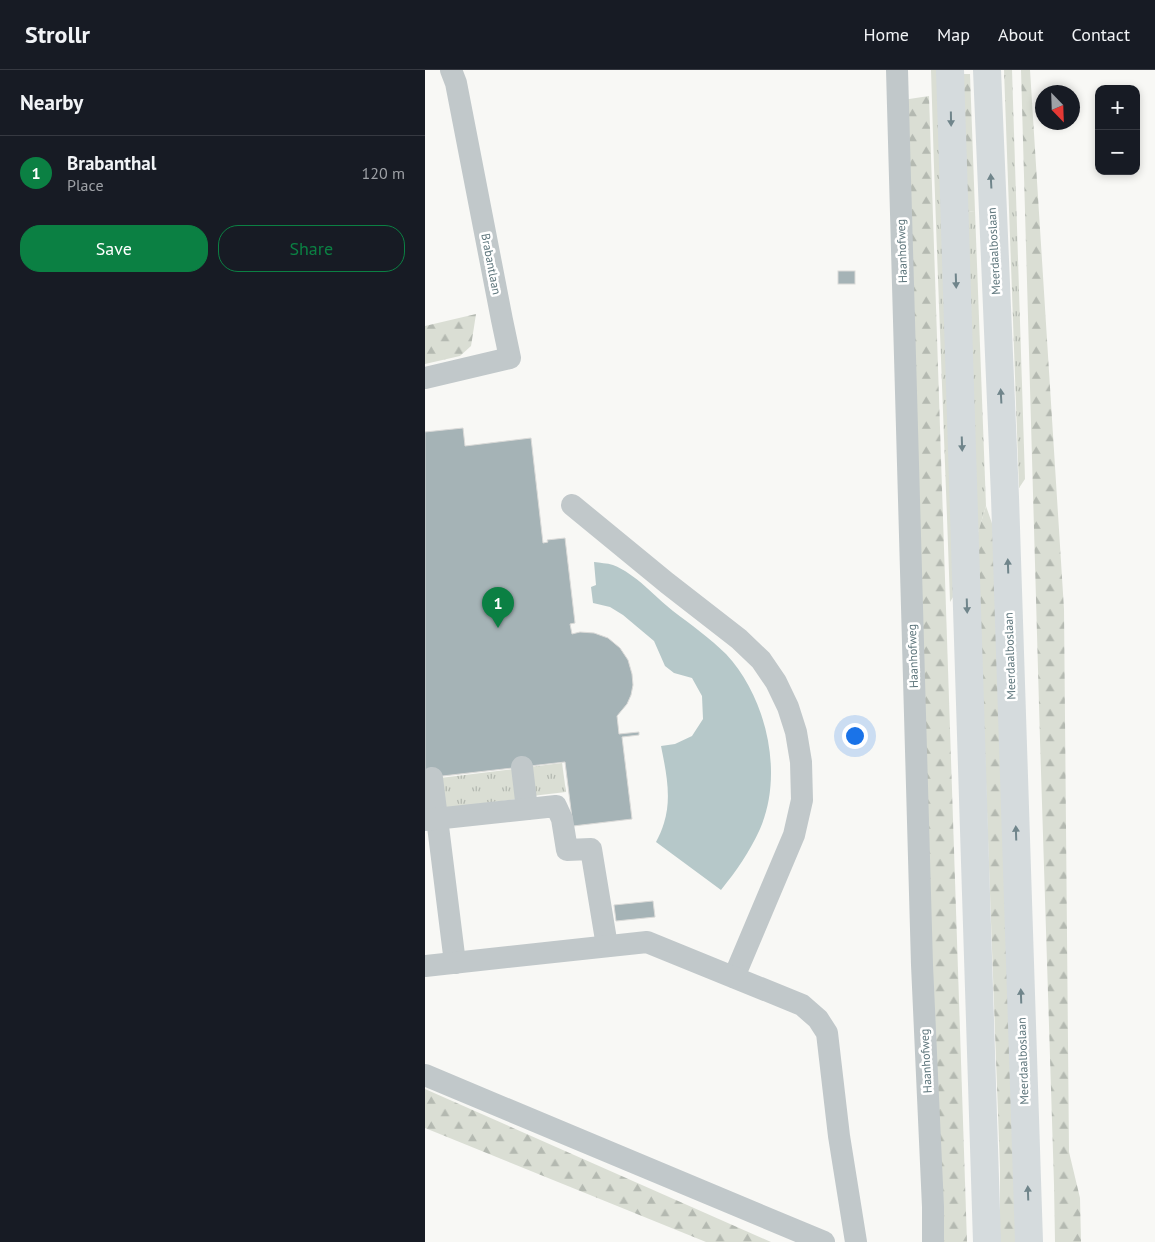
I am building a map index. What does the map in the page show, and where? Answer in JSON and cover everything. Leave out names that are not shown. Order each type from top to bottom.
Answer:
[{"type":"highway","points":[[950,70],[987,1242]]},
{"type":"highway","name":"Meerdaalboslaan","points":[[987,70],[1006,507],[1029,1242]]},
{"type":"street","name":"Haanhofweg","points":[[897,70],[922,965],[933,1242]]},
{"type":"street","name":"Brabantlaan","points":[[425,378],[510,358],[501,320],[455,74]]},
{"type":"street","points":[[572,505],[739,639],[761,660],[776,682],[788,707],[796,732],[801,762],[802,800],[794,834],[734,977]]},
{"type":"street","points":[[522,767],[527,809]]},
{"type":"street","points":[[431,778],[431,820],[455,963]]},
{"type":"street","points":[[431,820],[556,806],[562,819],[567,850],[591,848],[607,946]]},
{"type":"street","points":[[425,966],[647,942],[802,1005],[819,1019],[827,1033],[839,1136],[856,1242]]},
{"type":"street","points":[[425,1075],[824,1242]]},
{"type":"green space","points":[[931,70],[937,70],[958,589],[950,602],[935,203]]},
{"type":"green space","points":[[1004,70],[1012,70],[1025,479],[1019,488]]},
{"type":"green space","points":[[1021,70],[1030,70],[1064,609],[1069,1152],[1080,1198],[1081,1242],[1055,1242]]},
{"type":"green space","points":[[961,74],[970,74],[975,211],[966,212]]},
{"type":"green space","points":[[929,96],[967,1242],[940,1242],[896,101]]},
{"type":"green space","points":[[975,211],[986,506],[977,536],[966,212]]},
{"type":"green space","points":[[476,314],[471,346],[460,356],[425,364],[425,326]]},
{"type":"green space","points":[[986,506],[996,535],[1020,1242],[1000,1242],[1000,1169],[977,536]]},
{"type":"green space","points":[[562,763],[566,792],[532,796],[529,767]]},
{"type":"green space","points":[[514,769],[518,799],[444,808],[440,778]]},
{"type":"green space","points":[[425,1089],[771,1242],[706,1242],[425,1128]]},
{"type":"shaded area","points":[[594,562],[613,565],[629,574],[720,648],[740,672],[752,692],[761,714],[771,761],[771,785],[767,807],[752,846],[721,890],[656,842],[664,823],[668,804],[665,765],[661,746],[675,744],[692,736],[703,719],[702,696],[692,678],[674,673],[665,666],[654,641],[623,615],[610,607],[593,603],[591,587],[596,585]]},
{"type":"building","points":[[838,271],[855,271],[855,284],[838,284]]},
{"type":"building","points":[[463,428],[465,446],[531,438],[543,543],[548,542],[547,540],[565,538],[575,623],[570,624],[572,634],[580,632],[594,633],[608,638],[620,648],[628,660],[633,685],[627,704],[617,716],[619,734],[639,732],[639,735],[622,737],[632,819],[573,826],[565,762],[425,778],[425,432]]},
{"type":"building","points":[[653,901],[655,917],[616,921],[614,905]]},
{"type":"place","name":"Brabanthal","points":[[498,628]]}]
